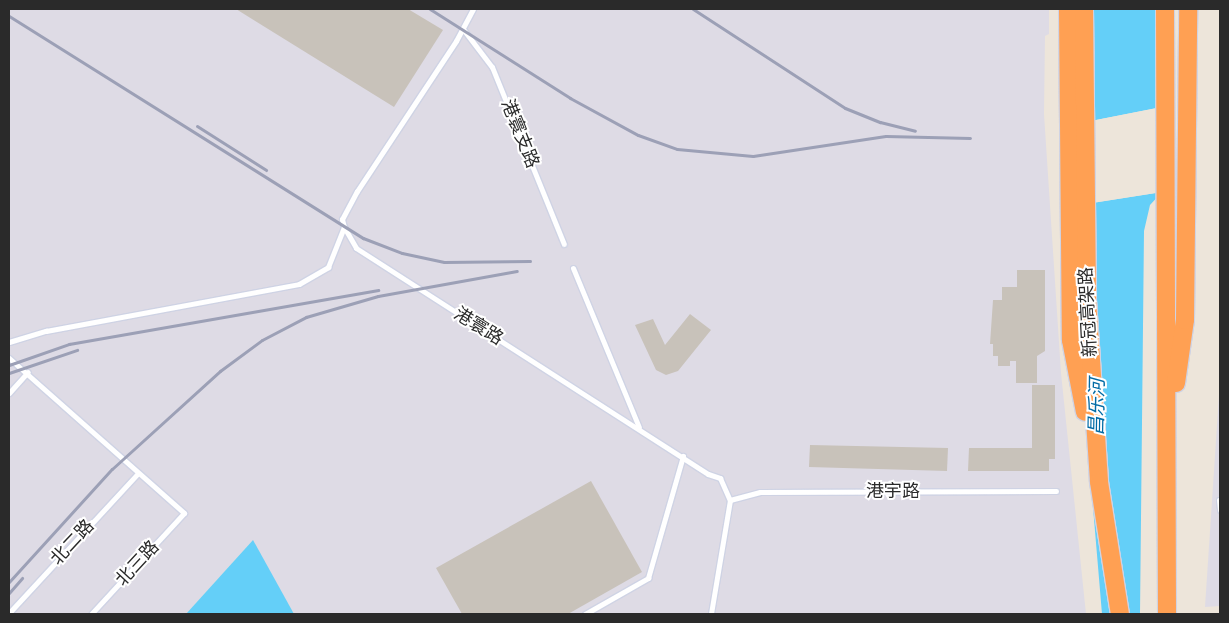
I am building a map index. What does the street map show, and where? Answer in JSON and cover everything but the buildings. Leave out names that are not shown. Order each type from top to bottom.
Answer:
[{"type":"highway","points":[[1068,9],[1071,340],[1099,482]]},
{"type":"highway","name":"新冠高架路","points":[[1084,9],[1087,300],[1099,482],[1120,614]]},
{"type":"highway","points":[[1165,9],[1167,614]]},
{"type":"highway","points":[[1167,448],[1184,320],[1188,9]]},
{"type":"lane","points":[[9,342],[46,331],[299,284],[328,267],[344,227],[342,219],[357,191],[463,29],[473,9]]},
{"type":"lane","name":"港寰支路","points":[[463,29],[492,67],[564,244]]},
{"type":"lane","name":"港寰路","points":[[344,227],[356,248],[683,456],[708,474],[720,478],[730,500]]},
{"type":"lane","points":[[574,268],[639,428]]},
{"type":"lane","points":[[9,358],[28,372],[138,473]]},
{"type":"lane","points":[[9,393],[28,372]]},
{"type":"lane","points":[[585,614],[648,578],[683,456]]},
{"type":"lane","name":"北三路","points":[[91,614],[184,513],[138,473]]},
{"type":"lane","name":"北二路","points":[[9,613],[138,473]]},
{"type":"lane","name":"港宇路","points":[[730,500],[760,492],[1056,491]]},
{"type":"lane","points":[[711,614],[730,500]]},
{"type":"lane","points":[[1219,500],[1220,510]]},
{"type":"shaded area","points":[[9,9],[1049,9],[1049,34],[1045,36],[1044,114],[1061,373],[1086,614],[294,614],[252,541],[186,614],[9,614]]},
{"type":"shaded area","points":[[1220,380],[1220,606],[1205,607]]},
{"type":"water","points":[[1090,9],[1162,9],[1162,107],[1091,121]]},
{"type":"water","name":"昌乐河","points":[[1162,192],[1150,205],[1144,231],[1140,614],[1102,614],[1088,448],[1092,203]]},
{"type":"water","points":[[253,540],[294,614],[186,614]]},
{"type":"pier","points":[[1162,107],[1162,110],[1091,124],[1091,121]]},
{"type":"pier","points":[[1162,189],[1162,192],[1092,203],[1092,200]]},
{"type":"railway","points":[[430,9],[570,98],[638,135],[677,149],[753,156],[886,136],[970,138]]},
{"type":"railway","points":[[693,9],[845,108],[880,122],[915,131]]},
{"type":"railway","points":[[9,16],[363,238],[402,253],[444,262],[530,261]]},
{"type":"railway","points":[[197,126],[266,170]]},
{"type":"railway","points":[[9,582],[112,469],[220,371],[262,340],[306,317],[378,296],[517,271]]},
{"type":"railway","points":[[9,365],[69,344],[378,290]]},
{"type":"railway","points":[[9,373],[77,350]]},
{"type":"railway","points":[[9,593],[22,578]]}]
